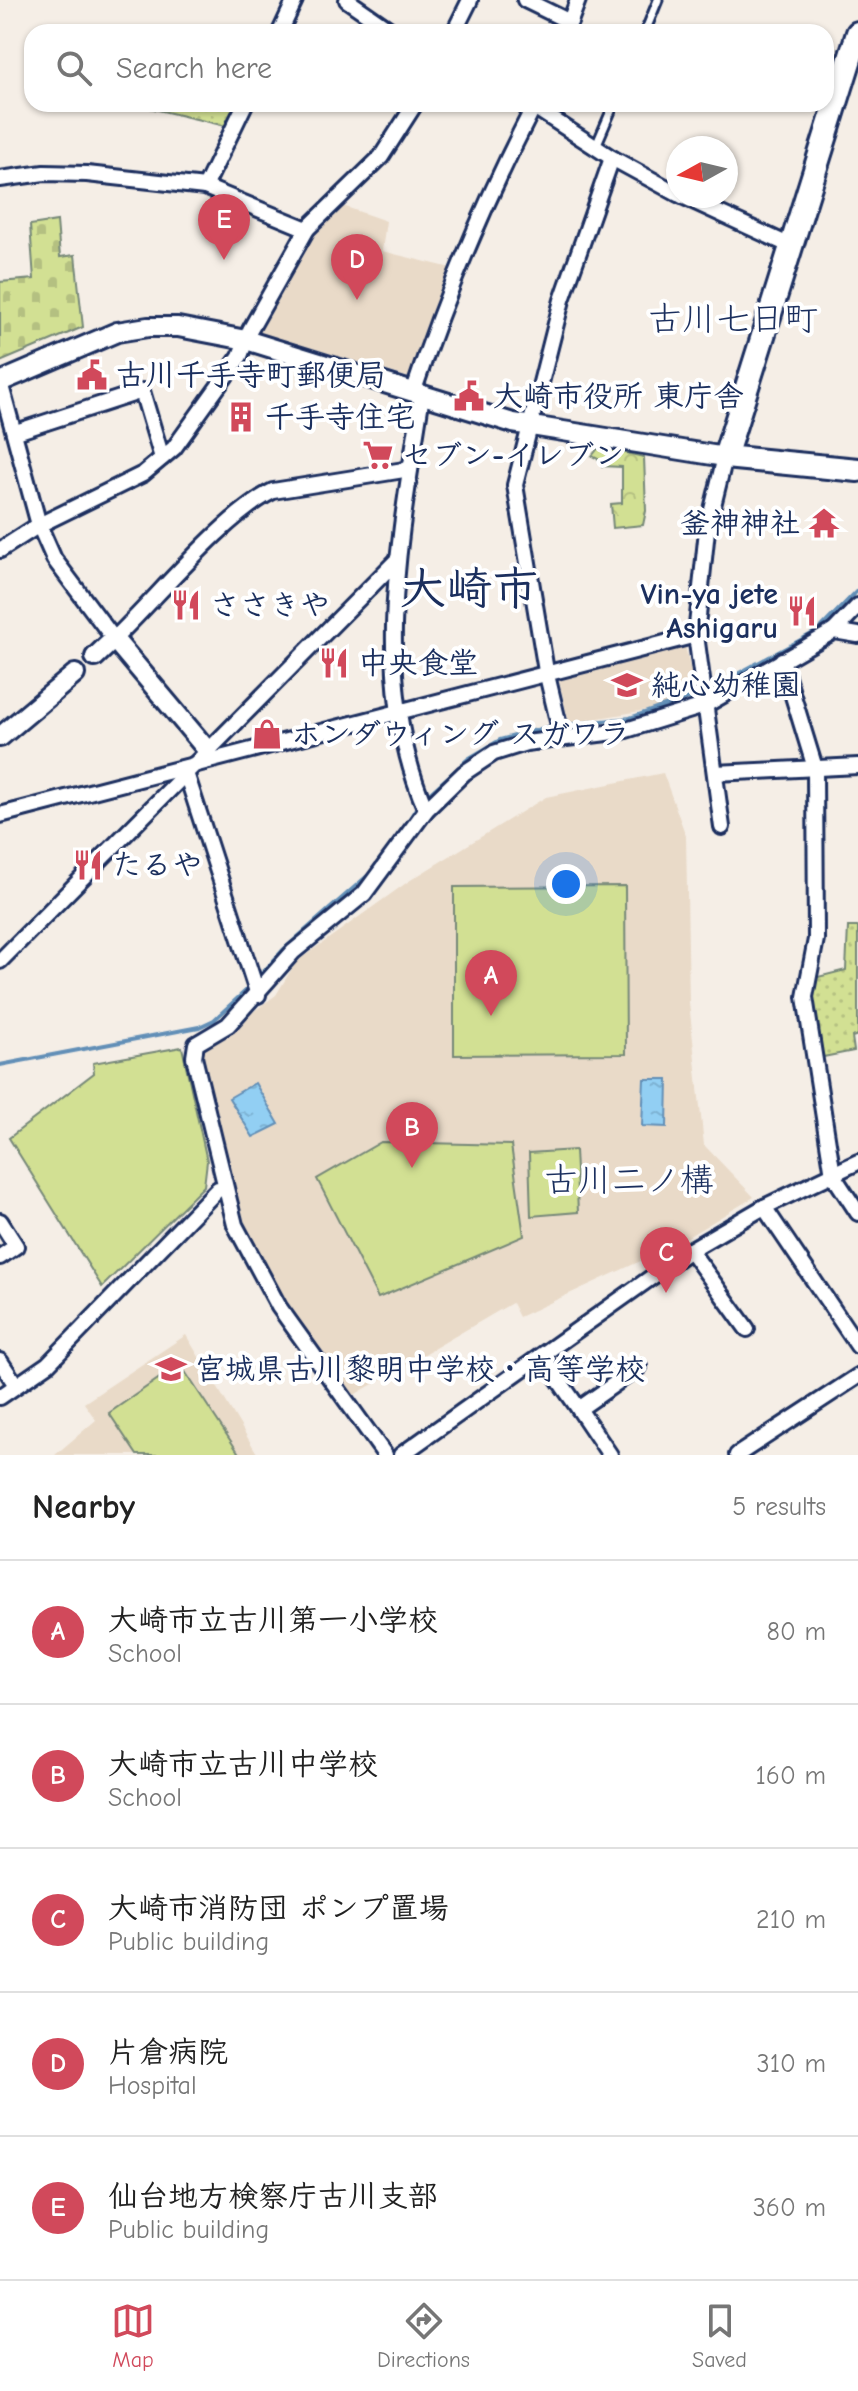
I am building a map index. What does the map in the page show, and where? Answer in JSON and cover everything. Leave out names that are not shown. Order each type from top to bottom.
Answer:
[{"type":"main road","points":[[858,33],[725,457],[858,470]]},
{"type":"street","points":[[284,24],[295,0]]},
{"type":"street","points":[[347,0],[382,24]]},
{"type":"street","points":[[458,24],[470,0]]},
{"type":"street","points":[[525,0],[563,24]]},
{"type":"street","points":[[569,24],[578,0]]},
{"type":"street","points":[[205,187],[241,112]]},
{"type":"street","points":[[0,550],[39,525],[143,474],[174,448],[231,368],[307,229],[381,157],[410,112]]},
{"type":"street","points":[[423,804],[398,712],[394,671],[397,560],[417,394],[441,309],[531,112]]},
{"type":"street","points":[[544,112],[595,148],[666,187]]},
{"type":"street","points":[[560,729],[546,671],[515,485],[562,300],[612,158]]},
{"type":"street","points":[[0,179],[44,173],[87,174],[205,187],[307,229]]},
{"type":"street","points":[[708,208],[793,247]]},
{"type":"street","points":[[208,751],[114,639],[54,559],[39,525],[0,382],[117,332],[178,327],[246,340],[531,426],[725,457],[707,530],[696,635],[722,827]]},
{"type":"street","points":[[16,432],[142,391],[162,458]]},
{"type":"street","points":[[95,657],[211,541],[263,496],[273,491],[410,469]]},
{"type":"street","points":[[0,961],[397,560]]},
{"type":"street","points":[[385,1455],[279,1307],[235,1225],[194,1057],[196,1044],[228,1025],[255,986],[364,894],[423,804],[494,753],[560,729],[623,731],[782,660],[834,631],[858,606]]},
{"type":"street","points":[[834,631],[858,635]]},
{"type":"street","points":[[0,815],[189,769],[546,671],[696,635]]},
{"type":"street","points":[[782,660],[815,768],[816,939],[805,997],[833,1175],[858,1213]]},
{"type":"street","points":[[0,737],[75,674]]},
{"type":"street","points":[[715,773],[858,766]]},
{"type":"street","points":[[189,769],[255,986]]},
{"type":"street","points":[[401,1455],[690,1250],[764,1207],[858,1162]]},
{"type":"street","points":[[0,1397],[48,1364],[218,1189]]},
{"type":"street","points":[[764,1207],[858,1346]]},
{"type":"street","points":[[0,1221],[16,1246],[0,1257]]},
{"type":"street","points":[[690,1250],[747,1329]]},
{"type":"street","points":[[542,1356],[610,1455]]},
{"type":"street","points":[[0,1361],[16,1385]]},
{"type":"street","points":[[579,1409],[639,1367]]},
{"type":"street","points":[[737,1455],[858,1376]]},
{"type":"lane","points":[[648,24],[658,0]]},
{"type":"lane","points":[[595,148],[611,112]]},
{"type":"shaded area","points":[[343,206],[386,221],[382,251],[451,268],[410,378],[258,332],[313,231]]},
{"type":"shaded area","name":"純心幼稚園","points":[[685,646],[696,692],[659,708],[569,723],[558,677]]},
{"type":"shaded area","points":[[663,773],[686,836],[689,1002],[704,1145],[754,1197],[671,1247],[519,1317],[512,1303],[349,1398],[295,1321],[232,1198],[202,1057],[205,1047],[276,995],[296,962],[409,881],[546,797]]},
{"type":"shaded area","name":"宮城県古川黎明中学校・高等学校","points":[[186,1335],[258,1455],[55,1455],[96,1420],[84,1403]]},
{"type":"green space","points":[[167,112],[237,112],[230,127]]},
{"type":"green space","points":[[57,221],[60,257],[75,255],[83,327],[0,362],[0,282],[34,279],[30,225]]},
{"type":"green space","points":[[599,447],[644,457],[646,511],[643,525],[613,528],[611,504],[622,503],[622,467],[602,466],[602,461],[592,456]]},
{"type":"green space","points":[[625,886],[626,1054],[454,1055],[454,887]]},
{"type":"green space","points":[[848,927],[858,927],[858,1035],[852,1037],[854,1051],[818,1058],[809,997],[814,978],[846,970]]},
{"type":"green space","points":[[182,1047],[207,1161],[204,1186],[102,1287],[9,1138],[94,1073],[93,1063]]},
{"type":"green space","points":[[381,1142],[511,1145],[524,1236],[378,1298],[317,1179]]},
{"type":"green space","points":[[575,1150],[578,1212],[531,1216],[529,1153]]},
{"type":"green space","points":[[180,1364],[240,1455],[137,1455],[109,1413]]},
{"type":"water","points":[[644,1079],[668,1079],[667,1127],[642,1126]]},
{"type":"water","points":[[255,1083],[279,1124],[253,1137],[229,1098]]},
{"type":"waterway","points":[[708,690],[819,630],[858,590]]},
{"type":"waterway","points":[[427,796],[468,759],[500,740],[548,727],[630,718],[700,694]]},
{"type":"waterway","points":[[404,828],[418,805]]},
{"type":"waterway","points":[[257,979],[283,950],[373,871]]},
{"type":"waterway","points":[[0,1065],[199,1027],[214,1020],[251,986]]},
{"type":"place","name":"仙台地方検察庁古川支部","points":[[224,260]]},
{"type":"place","name":"片倉病院","points":[[357,300]]},
{"type":"place","name":"古川千手寺町郵便局","points":[[92,375]]},
{"type":"place","name":"大崎市役所 東庁舎","points":[[469,396]]},
{"type":"place","name":"千手寺住宅","points":[[241,417]]},
{"type":"place","name":"セブン-イレブン","points":[[378,455]]},
{"type":"place","name":"釜神神社","points":[[824,523]]},
{"type":"place","name":"ささきや","points":[[186,605]]},
{"type":"place","name":"Vin-ya jete Ashigaru","points":[[802,611]]},
{"type":"place","name":"中央食堂","points":[[334,663]]},
{"type":"place","name":"純心幼稚園","points":[[627,685]]},
{"type":"place","name":"ホンダウィング スガワラ","points":[[267,734]]},
{"type":"place","name":"たるや","points":[[88,865]]},
{"type":"place","name":"大崎市立古川第一小学校","points":[[491,1016]]},
{"type":"place","name":"大崎市立古川中学校","points":[[412,1168]]},
{"type":"place","name":"大崎市消防団 ポンプ置場","points":[[666,1293]]},
{"type":"place","name":"宮城県古川黎明中学校・高等学校","points":[[171,1369]]},
{"type":"district","name":"古川七日町","points":[[733,318]]},
{"type":"district","name":"大崎市","points":[[469,588]]},
{"type":"district","name":"古川二ノ構","points":[[629,1179]]}]
